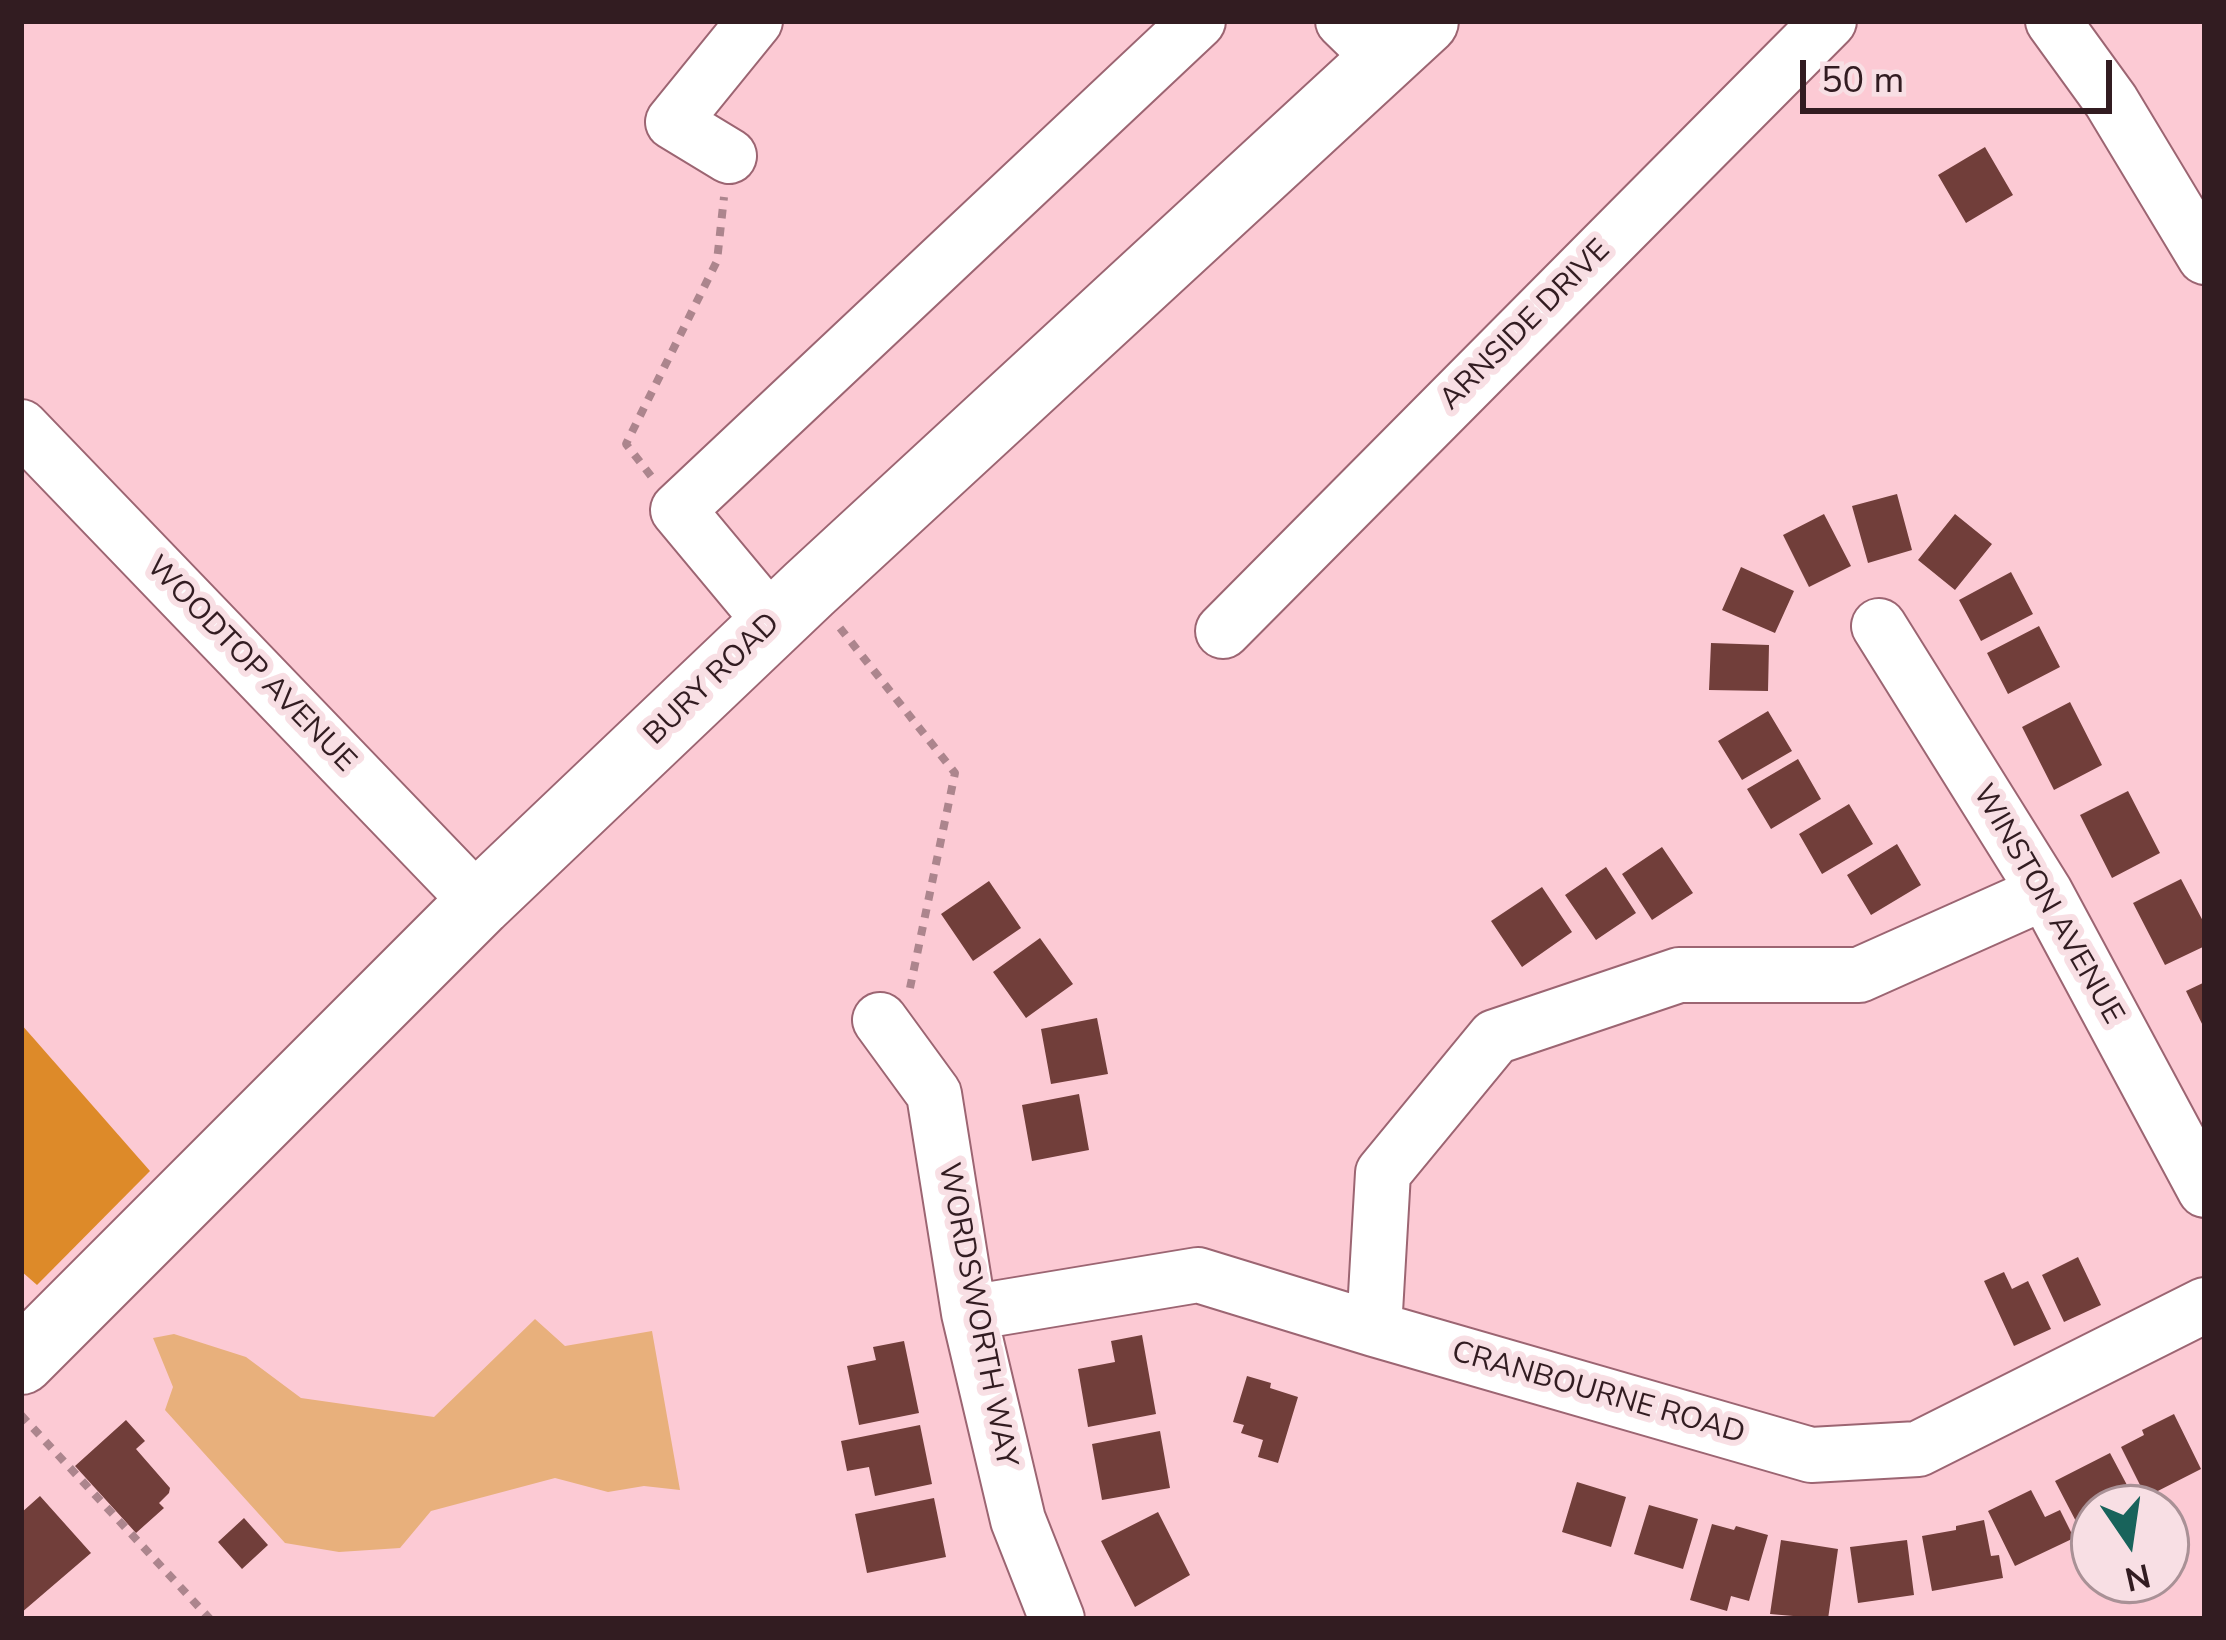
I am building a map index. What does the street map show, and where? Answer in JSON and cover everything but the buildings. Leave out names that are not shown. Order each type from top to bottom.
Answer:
[{"type":"main road","name":"BURY ROAD","points":[[21,1360],[479,903],[1384,34]]},
{"type":"street","points":[[729,156],[673,122],[755,21]]},
{"type":"street","points":[[791,606],[678,510],[1198,21]]},
{"type":"street","name":"ARNSIDE DRIVE","points":[[1223,631],[1829,21]]},
{"type":"street","points":[[2054,21],[2111,101],[2205,257]]},
{"type":"street","name":"WOODTOP AVENUE","points":[[21,427],[479,903]]},
{"type":"street","name":"WINSTON AVENUE","points":[[1879,626],[2045,892],[2205,1190]]},
{"type":"street","points":[[1374,1329],[1383,1173],[1495,1037],[1679,975],[1859,975],[2045,892]]},
{"type":"street","name":"WORDSWORTH WAY","points":[[889,1033],[934,1094],[969,1313],[1018,1520],[1057,1619]]},
{"type":"street","name":"CRANBOURNE ROAD","points":[[969,1313],[1198,1275],[1810,1456],[1918,1448],[2205,1305]]},
{"type":"path","points":[[678,510],[626,444],[717,261],[729,156]]},
{"type":"path","points":[[791,606],[955,773],[889,1033]]},
{"type":"path","points":[[21,1414],[210,1619]]},
{"type":"shaded area","points":[[21,1024],[150,1171],[37,1285],[21,1271]]},
{"type":"shaded area","points":[[535,1319],[565,1346],[652,1331],[680,1490],[644,1486],[608,1492],[555,1478],[431,1511],[400,1548],[339,1552],[285,1543],[165,1410],[173,1387],[153,1338],[174,1334],[246,1357],[301,1398],[434,1417]]}]
